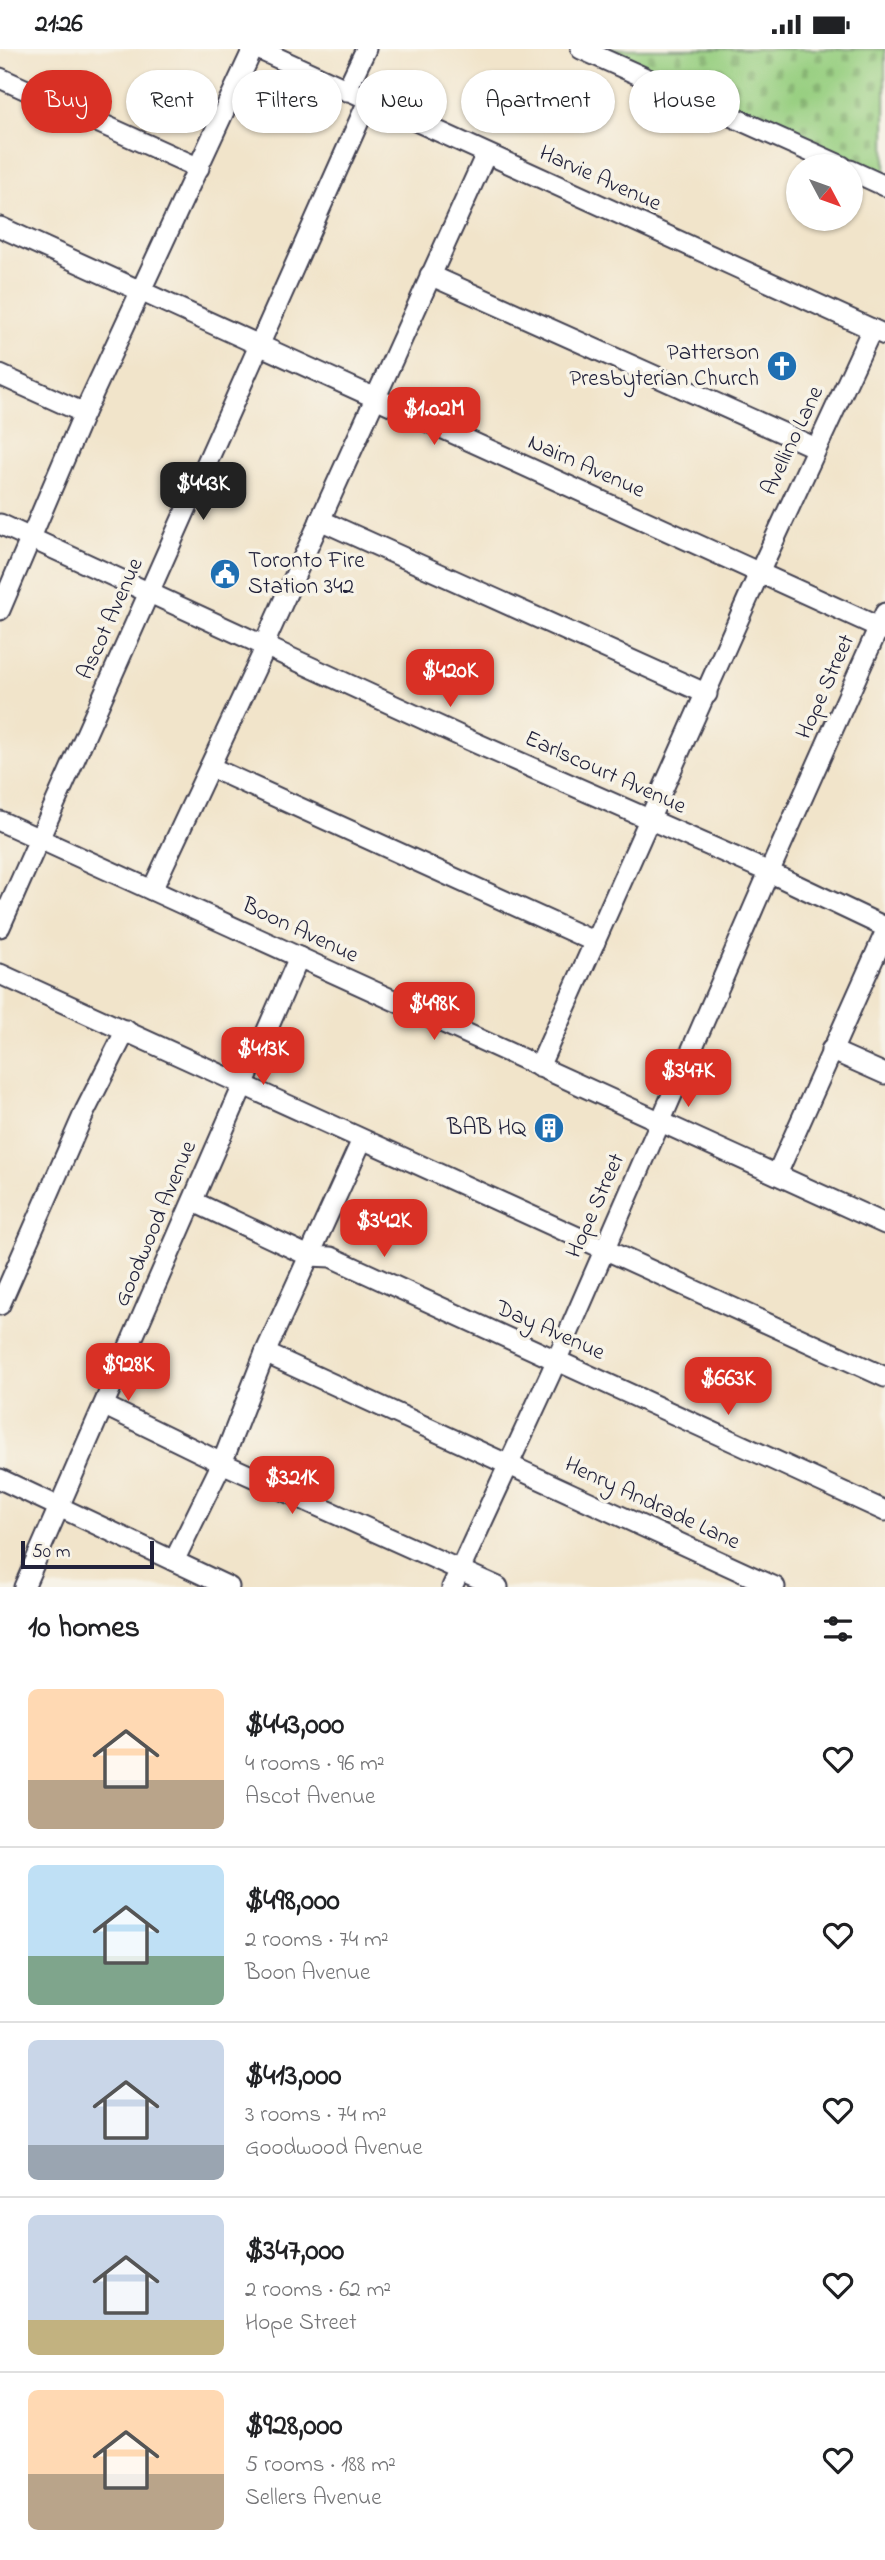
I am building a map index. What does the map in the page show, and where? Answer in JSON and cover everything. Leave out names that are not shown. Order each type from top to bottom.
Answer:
[{"type":"street","name":"Harvie Avenue","points":[[256,49],[356,95]]},
{"type":"street","points":[[0,610],[84,413],[256,49]]},
{"type":"street","points":[[346,90],[366,49]]},
{"type":"street","points":[[581,49],[815,154]]},
{"type":"street","points":[[0,78],[200,168]]},
{"type":"street","name":"Ascot Avenue","points":[[0,927],[356,128]]},
{"type":"street","name":"Harvie Avenue","points":[[439,133],[878,332]]},
{"type":"street","points":[[152,890],[261,657],[264,645],[486,154]]},
{"type":"street","points":[[863,176],[885,186]]},
{"type":"street","name":"Nairn Avenue","points":[[0,227],[760,573],[883,624]]},
{"type":"street","points":[[430,275],[816,448]]},
{"type":"street","name":"Avellino Lane","points":[[540,1067],[816,448],[878,332]]},
{"type":"street","points":[[0,375],[84,413]]},
{"type":"street","points":[[320,520],[707,694]]},
{"type":"street","name":"Earlscourt Avenue","points":[[0,524],[769,872],[885,930]]},
{"type":"street","name":"Hope Street","points":[[456,1578],[509,1466],[769,872],[883,624]]},
{"type":"street","points":[[210,767],[595,941]]},
{"type":"street","name":"Boon Avenue","points":[[0,821],[885,1224]]},
{"type":"street","points":[[777,1174],[885,930]]},
{"type":"street","name":"Goodwood Avenue","points":[[24,1587],[299,957]]},
{"type":"street","points":[[0,974],[885,1377]]},
{"type":"street","points":[[0,1305],[85,1111],[125,1030]]},
{"type":"street","points":[[831,1050],[885,1075]]},
{"type":"street","points":[[174,1561],[222,1463],[265,1353],[362,1139]]},
{"type":"street","name":"Day Avenue","points":[[194,1202],[309,1256],[331,1257],[885,1511]]},
{"type":"street","name":"Henry Andrade Lane","points":[[265,1353],[775,1587]]},
{"type":"street","points":[[105,1406],[456,1578],[498,1587]]},
{"type":"street","points":[[0,1479],[229,1587]]},
{"type":"green space","points":[[595,49],[885,49],[885,181],[863,171],[863,154],[826,154],[740,115],[740,70],[641,70]]},
{"type":"place","name":"Patterson Presbyterian Church","points":[[782,366]]},
{"type":"place","name":"Toronto Fire Station 342","points":[[225,574]]},
{"type":"place","name":"BAB HQ","points":[[549,1128]]}]
